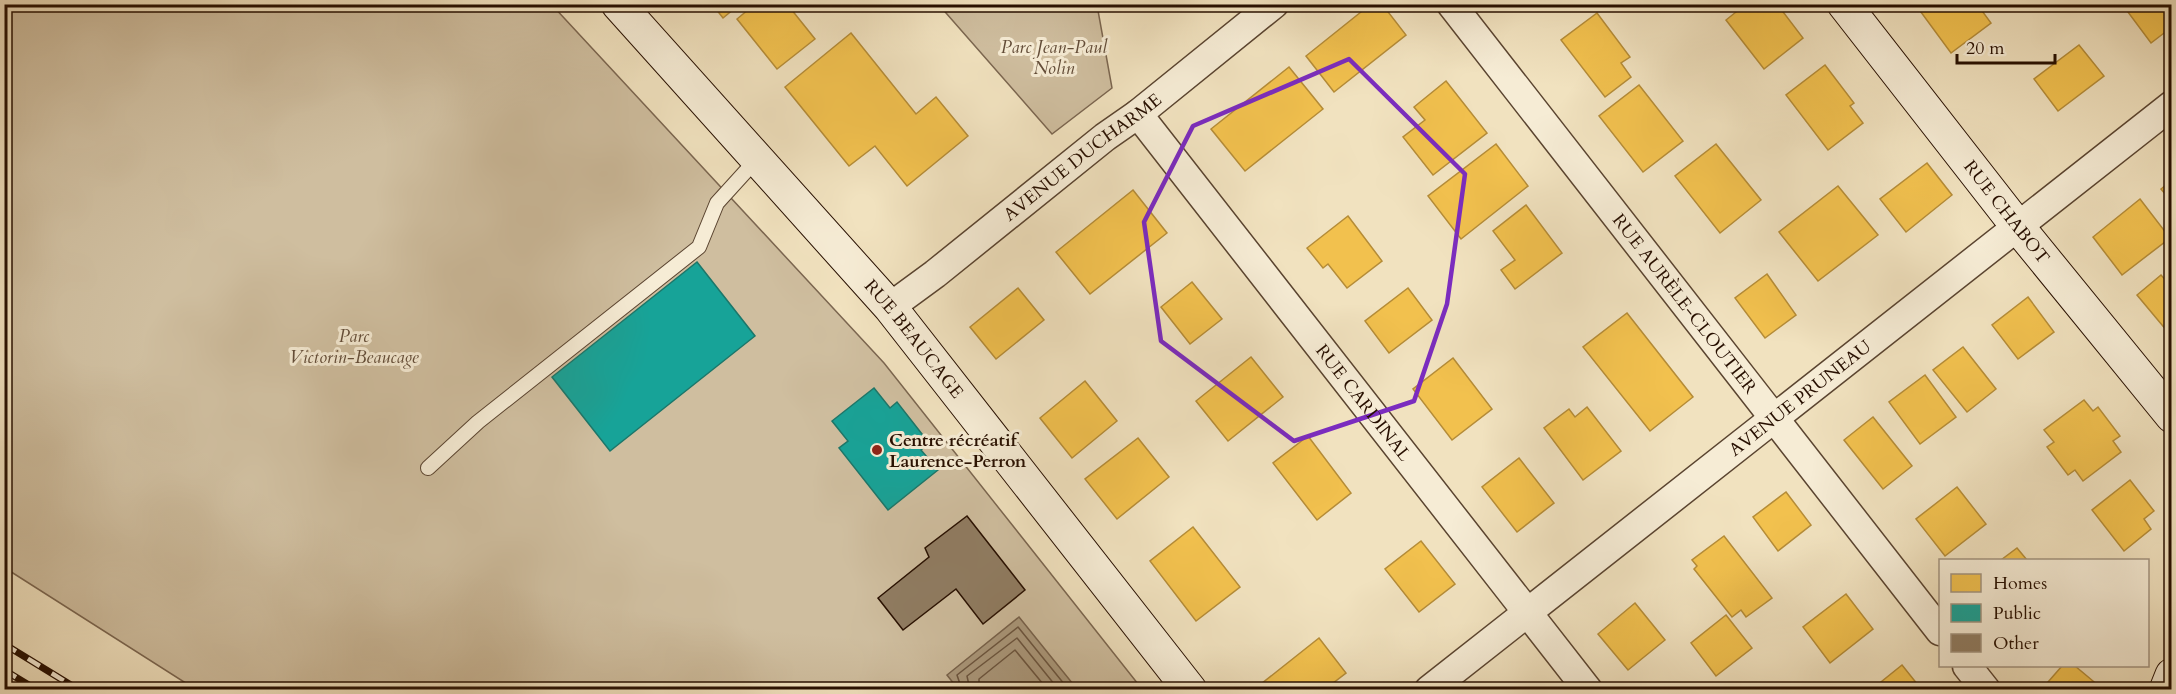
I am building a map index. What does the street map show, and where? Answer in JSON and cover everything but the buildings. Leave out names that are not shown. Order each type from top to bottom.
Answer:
[{"type":"street","name":"RUE BEAUCAGE","points":[[618,4],[890,307],[1190,690]]},
{"type":"street","name":"AVENUE DUCHARME","points":[[890,307],[935,274],[1105,137],[1138,114],[1274,4]]},
{"type":"street","name":"RUE AURÈLE-CLOUTIER","points":[[1451,4],[1939,628]]},
{"type":"street","name":"RUE CHABOT","points":[[1844,4],[2018,227],[2172,416]]},
{"type":"street","name":"AVENUE PRUNEAU","points":[[1429,690],[1773,416],[2172,105]]},
{"type":"street","name":"RUE CARDINAL","points":[[1138,114],[1588,690]]},
{"type":"street","points":[[1968,667],[1986,690]]},
{"type":"street","points":[[2166,690],[2172,675]]},
{"type":"lane","points":[[428,468],[478,422],[699,247],[717,203],[757,159]]},
{"type":"highlighted area","points":[[1349,59],[1465,174],[1447,304],[1414,401],[1294,441],[1161,341],[1144,222],[1193,126]]},
{"type":"green space","name":"Parc Victorin-Beaucage","points":[[4,5],[552,5],[884,363],[1142,689],[195,689],[5,568]]},
{"type":"green space","name":"Parc Jean-Paul Nolin","points":[[939,5],[1097,5],[1112,88],[1052,134]]},
{"type":"water","points":[[1019,617],[1077,689],[958,689],[947,675]]},
{"type":"railway","points":[[4,644],[79,690]]},
{"type":"railway","points":[[4,670],[37,690]]},
{"type":"place","name":"Centre récréatif Laurence-Perron","points":[[877,450]]}]
